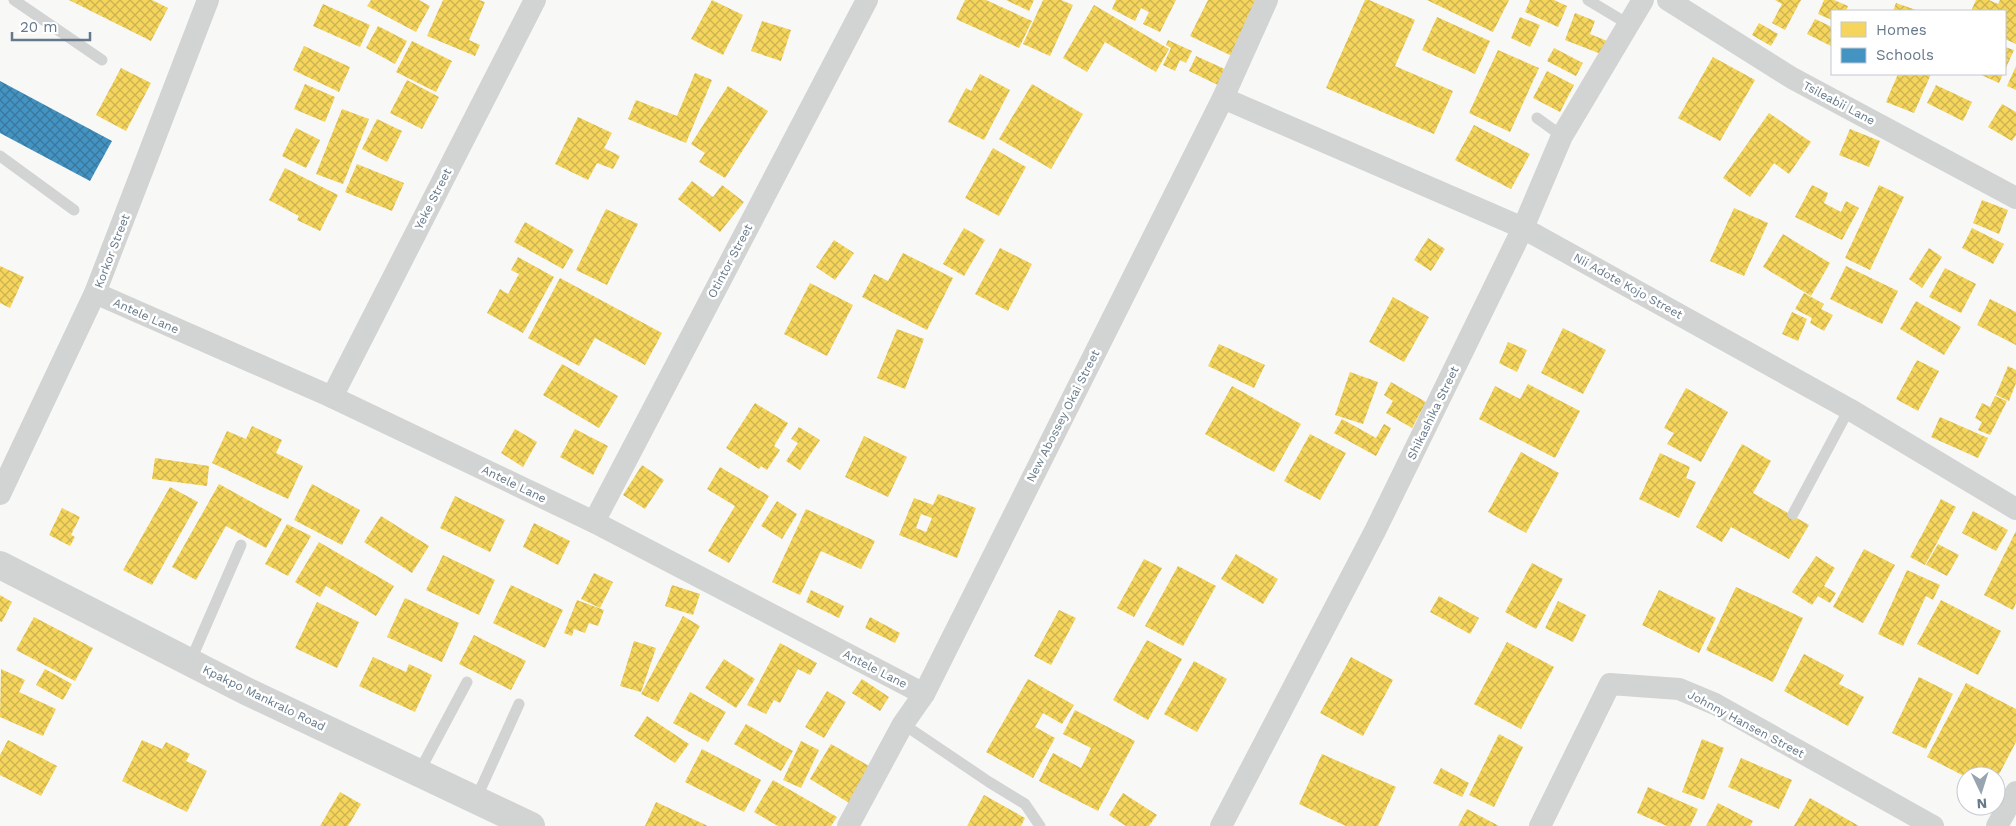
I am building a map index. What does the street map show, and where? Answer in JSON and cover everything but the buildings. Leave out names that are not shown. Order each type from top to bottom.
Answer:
[{"type":"street","name":"Korkor Street","points":[[0,494],[95,294],[208,0]]},
{"type":"street","name":"Yeke Street","points":[[332,397],[535,0]]},
{"type":"street","name":"Otintor Street","points":[[594,522],[867,0]]},
{"type":"street","name":"New Abossey Okai Street","points":[[848,826],[903,724],[924,694],[1223,98],[1268,0]]},
{"type":"street","name":"Shikashika Street","points":[[1221,826],[1375,531],[1523,228],[1562,136],[1643,0]]},
{"type":"street","name":"Tsileabii Lane","points":[[1668,0],[1792,78],[2016,198]]},
{"type":"street","name":"Nii Adote Kojo Street","points":[[1223,98],[1523,228],[1849,409],[2016,509]]},
{"type":"street","name":"Antele Lane","points":[[95,294],[332,397],[594,522],[924,694]]},
{"type":"street","name":"Kpakpo Mankralo Road","points":[[0,566],[246,691],[476,799],[519,823]]},
{"type":"street","name":"Johnny Hansen Street","points":[[1540,826],[1610,684],[1679,689],[1688,692],[1714,704],[1934,826]]},
{"type":"street","points":[[1997,826],[2016,792]]},
{"type":"lane","points":[[14,0],[102,60]]},
{"type":"lane","points":[[1588,0],[1628,24]]},
{"type":"lane","points":[[1537,118],[1562,136]]},
{"type":"lane","points":[[0,156],[74,210]]},
{"type":"lane","points":[[1793,514],[1849,409]]},
{"type":"lane","points":[[190,662],[241,545]]},
{"type":"lane","points":[[419,772],[466,682]]},
{"type":"lane","points":[[476,799],[519,704]]},
{"type":"lane","points":[[903,724],[1025,804],[1040,826]]}]
